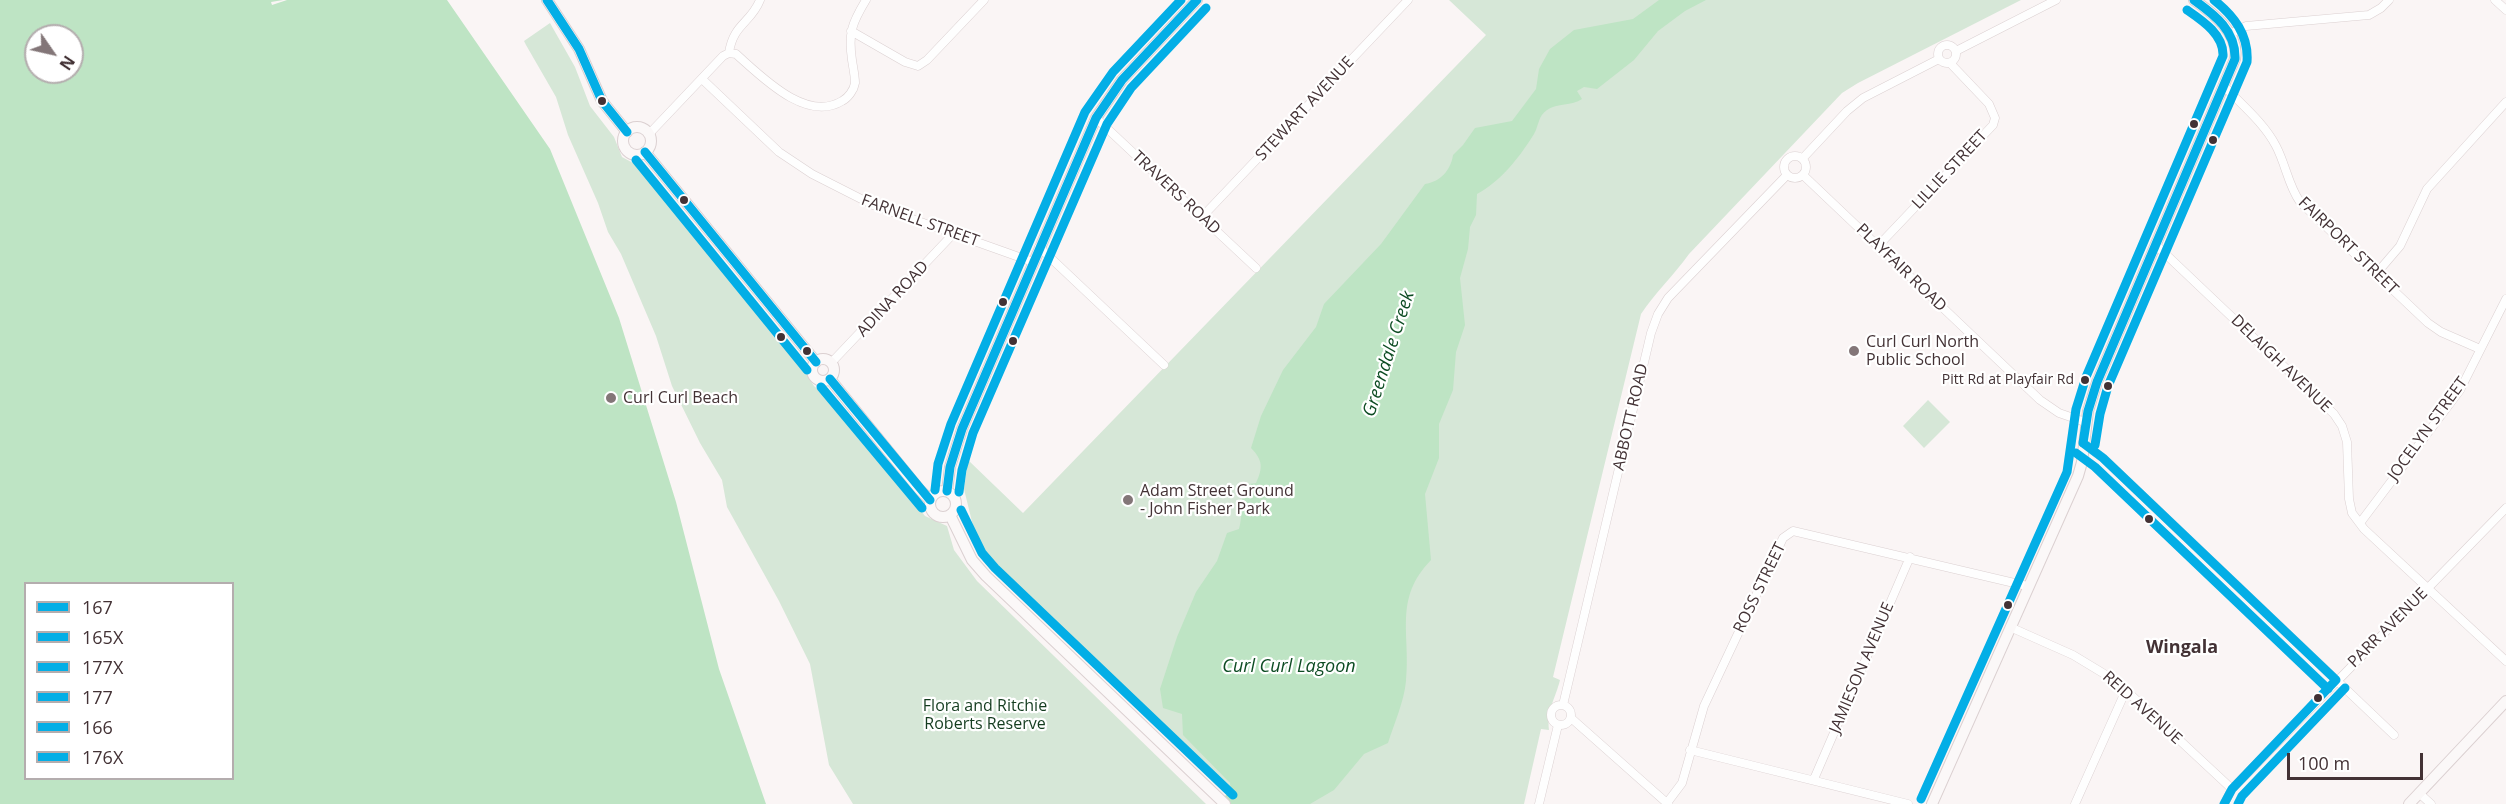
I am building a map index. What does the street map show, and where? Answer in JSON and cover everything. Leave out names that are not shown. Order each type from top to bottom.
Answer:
[{"type":"main road","points":[[547,0],[579,49],[602,101],[627,132]]},
{"type":"main road","points":[[947,491],[950,467],[962,429],[1096,118],[1122,80],[1197,0]]},
{"type":"main road","points":[[1932,804],[2027,586],[2078,476],[2082,462],[2085,422],[2097,382],[2236,53],[2230,34],[2206,4],[2194,0]]},
{"type":"main road","points":[[638,128],[649,134],[650,143],[645,152],[637,155],[627,151],[623,143],[627,132],[638,128]]},
{"type":"main road","points":[[645,152],[816,362]]},
{"type":"main road","points":[[826,360],[831,363],[833,373],[830,379],[822,381],[815,378],[812,372],[816,362],[826,360]]},
{"type":"main road","points":[[830,379],[930,500],[933,513],[941,517],[950,515],[956,508],[956,500],[947,491]]},
{"type":"main road","points":[[930,500],[935,493],[947,491]]},
{"type":"main road","points":[[950,515],[972,560],[986,576],[1222,802]]},
{"type":"main road","points":[[2409,804],[2506,701]]},
{"type":"street","points":[[729,53],[734,33],[757,7],[760,0]]},
{"type":"street","points":[[649,134],[723,56],[729,53],[736,54],[780,93],[798,101],[833,107],[847,98],[855,85],[852,22],[866,0]]},
{"type":"street","points":[[851,31],[905,62],[918,66],[927,60],[984,0]]},
{"type":"street","name":"STEWART AVENUE","points":[[1202,218],[1408,0]]},
{"type":"street","name":"ABBOTT ROAD","points":[[1539,804],[1558,725],[1553,721],[1551,714],[1557,706],[1563,705],[1651,333],[1658,314],[1668,298],[1787,175],[1784,165],[1787,159],[1797,155],[1803,158],[1847,111],[1863,98],[1939,59],[1939,50],[1943,46],[1952,46],[1956,51],[2056,0]]},
{"type":"street","points":[[2230,34],[2246,26],[2369,15],[2389,0]]},
{"type":"street","points":[[2495,0],[2506,10]]},
{"type":"street","points":[[1939,59],[1944,63],[1950,63],[1956,57],[1956,51]]},
{"type":"street","name":"LILLIE STREET","points":[[1878,246],[1993,125],[1995,118],[1989,104],[1950,63]]},
{"type":"street","name":"FARNELL STREET","points":[[702,79],[779,152],[812,174],[873,206],[1033,262]]},
{"type":"street","name":"FAIRPORT STREET","points":[[2224,86],[2263,126],[2277,147],[2291,189],[2300,202],[2428,323],[2441,332],[2480,349]]},
{"type":"street","points":[[2376,274],[2400,246],[2427,189],[2506,102]]},
{"type":"street","name":"TRAVERS ROAD","points":[[1096,118],[1256,268]]},
{"type":"street","points":[[1787,175],[1797,178],[1803,175],[1806,165],[1803,158]]},
{"type":"street","name":"PLAYFAIR ROAD","points":[[1803,175],[2040,400],[2059,413],[2085,422]]},
{"type":"street","name":"ADINA ROAD","points":[[831,363],[954,233]]},
{"type":"street","name":"DELAIGH AVENUE","points":[[2156,245],[2334,414],[2342,426],[2347,442],[2349,499],[2352,513],[2428,589],[2506,661]]},
{"type":"street","points":[[1040,247],[1164,365]]},
{"type":"street","name":"JOCELYN STREET","points":[[2360,523],[2460,390],[2506,299]]},
{"type":"street","points":[[2083,443],[2103,458],[2394,735]]},
{"type":"street","name":"PARR AVENUE","points":[[2224,804],[2232,789],[2506,508]]},
{"type":"street","name":"ROSS STREET","points":[[1668,803],[1682,783],[1704,706],[1783,538],[1793,531],[2027,586]]},
{"type":"street","name":"JAMIESON AVENUE","points":[[1814,779],[1910,557]]},
{"type":"street","name":"REID AVENUE","points":[[2010,627],[2073,655],[2108,675],[2232,789]]},
{"type":"street","points":[[2075,804],[2126,690]]},
{"type":"street","points":[[1563,705],[1570,711],[1571,718],[1668,803]]},
{"type":"street","points":[[1558,725],[1564,725],[1571,718]]},
{"type":"street","points":[[1690,750],[1908,804]]},
{"type":"street","points":[[2420,793],[2431,804]]},
{"type":"green space","points":[[1449,0],[2021,0],[1842,93],[1689,254],[1641,314],[1553,677],[1560,680],[1550,710],[1549,730],[1541,729],[1524,804],[1245,804],[1022,592],[986,553],[974,530],[964,489],[968,460],[1023,513],[1486,35]]},
{"type":"green space","name":"Flora and Ritchie Roberts Reserve","points":[[550,23],[575,67],[590,106],[614,137],[622,157],[644,169],[794,355],[814,386],[835,405],[925,516],[947,526],[954,550],[977,581],[1206,804],[853,804],[829,765],[810,664],[779,601],[727,507],[722,480],[700,443],[672,386],[656,336],[621,254],[608,232],[598,203],[568,135],[556,97],[524,41]]},
{"type":"green space","points":[[1928,400],[1950,422],[1924,448],[1903,426]]},
{"type":"water","points":[[0,0],[283,0],[271,2],[272,5],[287,0],[447,0],[550,149],[619,318],[676,502],[719,669],[766,804],[0,804]]},
{"type":"water","name":"Curl Curl Lagoon","points":[[1659,0],[1706,0],[1685,11],[1658,31],[1634,60],[1597,89],[1584,87],[1577,91],[1582,99],[1574,103],[1555,106],[1544,112],[1534,134],[1516,160],[1494,183],[1477,194],[1476,215],[1470,227],[1468,249],[1460,278],[1465,325],[1456,352],[1453,390],[1439,424],[1439,458],[1425,494],[1431,560],[1419,574],[1408,603],[1405,689],[1388,743],[1364,754],[1334,790],[1310,804],[1217,804],[1231,790],[1230,783],[1183,735],[1182,714],[1163,708],[1160,689],[1177,637],[1196,592],[1217,561],[1227,533],[1239,529],[1243,485],[1256,483],[1261,468],[1258,456],[1251,448],[1261,416],[1283,370],[1316,327],[1324,304],[1381,244],[1425,184],[1435,181],[1444,174],[1450,166],[1453,155],[1475,128],[1512,121],[1536,89],[1539,69],[1550,49],[1574,30],[1633,19]]},
{"type":"transit line","name":"167","points":[[547,0],[579,49],[602,101],[627,132]]},
{"type":"transit line","name":"166","points":[[935,490],[938,464],[951,424],[1085,112],[1113,72],[1181,0]]},
{"type":"transit line","name":"167","points":[[947,491],[950,467],[962,429],[1096,118],[1122,80],[1197,0]]},
{"type":"transit line","name":"177X","points":[[2083,443],[2088,411],[2097,382],[2235,59],[2232,40],[2228,32],[2216,18],[2194,0]]},
{"type":"transit line","name":"177","points":[[2095,445],[2108,386],[2247,62],[2246,43],[2239,27],[2214,0]]},
{"type":"transit line","name":"165X","points":[[959,492],[962,470],[973,433],[1107,124],[1131,88],[1206,8]]},
{"type":"transit line","name":"176X","points":[[1921,799],[2067,472],[2076,409],[2086,377],[2223,56],[2216,35],[2206,24],[2187,10]]},
{"type":"transit line","name":"167","points":[[645,152],[816,362]]},
{"type":"transit line","name":"165X","points":[[636,160],[807,370]]},
{"type":"transit line","name":"167","points":[[830,379],[930,500]]},
{"type":"transit line","name":"165X","points":[[821,387],[922,508]]},
{"type":"transit line","name":"177X","points":[[2083,443],[2103,458],[2336,680]]},
{"type":"transit line","name":"177","points":[[2076,453],[2095,467],[2328,689]]},
{"type":"transit line","name":"166","points":[[961,510],[982,553],[995,568],[1233,795]]},
{"type":"transit line","name":"177X","points":[[2224,804],[2232,789],[2336,680]]},
{"type":"transit line","name":"177","points":[[2238,804],[2242,796],[2345,688]]},
{"type":"place","name":"Curl Curl North Public School","points":[[1854,351]]},
{"type":"place","name":"Pitt Rd at Playfair Rd","points":[[2085,380]]},
{"type":"place","name":"Curl Curl Beach","points":[[611,398]]},
{"type":"place","name":"Adam Street Ground - John Fisher Park","points":[[1128,500]]},
{"type":"district","name":"Wingala","points":[[2182,648]]},
{"type":"water label","name":"Greendale Creek","points":[[1389,354]]}]
